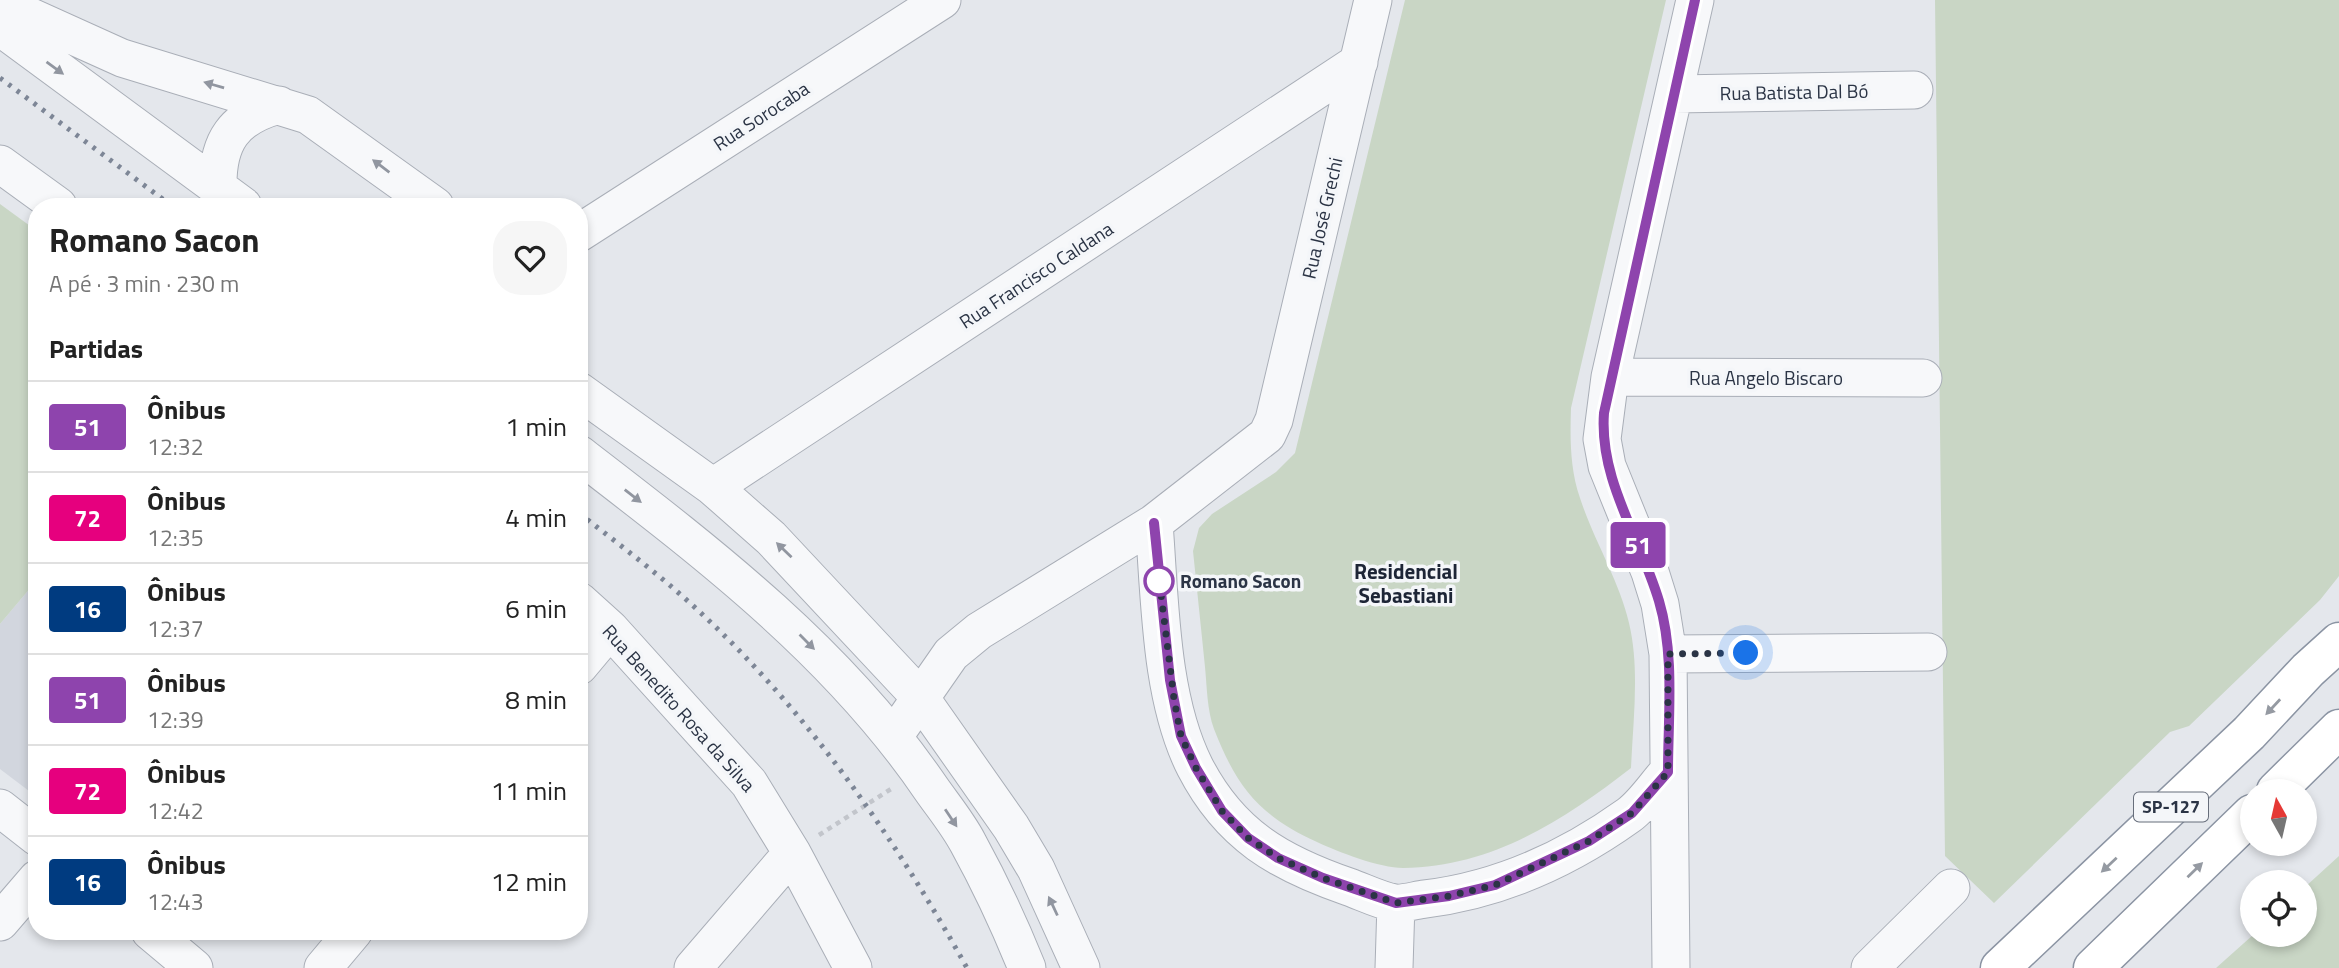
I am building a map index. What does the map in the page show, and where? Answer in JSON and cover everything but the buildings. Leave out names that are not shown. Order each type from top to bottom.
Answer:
[{"type":"highway","points":[[2308,670],[2339,625]]},
{"type":"highway","name":"SP-127","points":[[2000,968],[2249,733],[2308,670],[2339,642]]},
{"type":"highway","points":[[2288,779],[2339,729]]},
{"type":"highway","name":"SP-127","points":[[2093,968],[2240,826]]},
{"type":"street","name":"Rua Sorocaba","points":[[588,227],[942,0]]},
{"type":"street","name":"Rua José Grechi","points":[[1154,523],[1267,435],[1274,419],[1373,0]]},
{"type":"street","points":[[1671,968],[1668,654],[1653,583],[1607,466],[1602,439],[1610,377],[1695,0]]},
{"type":"street","points":[[0,3],[122,58],[308,115],[424,198]]},
{"type":"street","points":[[0,27],[231,197]]},
{"type":"street","name":"Rua Francisco Caldana","points":[[713,487],[1359,62]]},
{"type":"street","name":"Rua Batista Dal Bó","points":[[1675,94],[1914,90]]},
{"type":"street","points":[[231,197],[222,149],[230,133],[242,120],[260,110],[279,105]]},
{"type":"street","points":[[0,163],[47,198]]},
{"type":"street","name":"Rua Angelo Biscaro","points":[[1610,377],[1923,378]]},
{"type":"street","points":[[588,397],[713,487],[800,566],[919,696],[1011,827],[1036,869],[1081,968]]},
{"type":"street","points":[[588,461],[696,544],[773,610],[850,686],[894,736],[968,841],[1027,968]]},
{"type":"street","points":[[894,736],[919,696],[951,654],[978,631],[1154,523],[1169,668],[1181,736],[1196,768],[1222,811],[1248,838],[1278,858],[1323,878],[1396,903],[1449,896],[1495,885],[1540,867],[1589,841],[1632,813],[1668,772]]},
{"type":"street","name":"Rua Benedito Rosa da Silva","points":[[588,609],[610,629],[749,783],[792,853],[853,968]]},
{"type":"street","points":[[588,655],[610,629]]},
{"type":"street","points":[[1668,654],[1928,652]]},
{"type":"street","points":[[0,808],[28,830]]},
{"type":"street","points":[[693,968],[792,853]]},
{"type":"street","points":[[1870,968],[1951,888]]},
{"type":"street","points":[[0,922],[28,889]]},
{"type":"street","points":[[1394,968],[1396,903]]},
{"type":"street","points":[[161,940],[194,968]]},
{"type":"street","points":[[323,968],[346,940]]},
{"type":"path","points":[[792,853],[919,770]]},
{"type":"shaded area","points":[[28,591],[28,790],[0,769],[0,624]]},
{"type":"green space","points":[[1405,0],[1666,0],[1571,408],[1574,476],[1586,514],[1625,607],[1632,641],[1635,695],[1631,768],[1553,822],[1497,850],[1436,866],[1403,868],[1359,859],[1297,832],[1265,810],[1242,784],[1223,750],[1210,714],[1193,551],[1199,528],[1212,514],[1276,472],[1295,453]]},
{"type":"green space","points":[[1935,0],[2339,0],[2339,576],[2320,600],[2189,726],[2170,732],[1994,903],[1945,856]]},
{"type":"green space","points":[[0,204],[28,224],[28,591],[0,624]]},
{"type":"green space","points":[[2339,856],[2339,968],[2216,968],[2240,947],[2317,947],[2317,876]]},
{"type":"railway","points":[[0,78],[161,198]]},
{"type":"railway","points":[[588,520],[688,601],[779,694],[815,737],[880,826],[967,968]]},
{"type":"bus line","name":"51","points":[[1154,523],[1170,680],[1181,736],[1196,768],[1222,811],[1248,838],[1278,858],[1323,878],[1396,903],[1449,896],[1495,885],[1540,867],[1589,841],[1632,813],[1668,772],[1668,654],[1660,604],[1650,572],[1607,466],[1602,439],[1604,413],[1695,0]]},
{"type":"place","name":"Romano Sacon","points":[[1159,581]]},
{"type":"district","name":"Residencial Sebastiani","points":[[1406,584]]},
{"type":"route","points":[[1159,581],[1158,570],[1170,680],[1181,736],[1196,768],[1222,811],[1248,838],[1278,858],[1323,878],[1396,903],[1449,896],[1495,885],[1540,867],[1589,841],[1632,813],[1668,772],[1668,654],[1746,653]]}]
